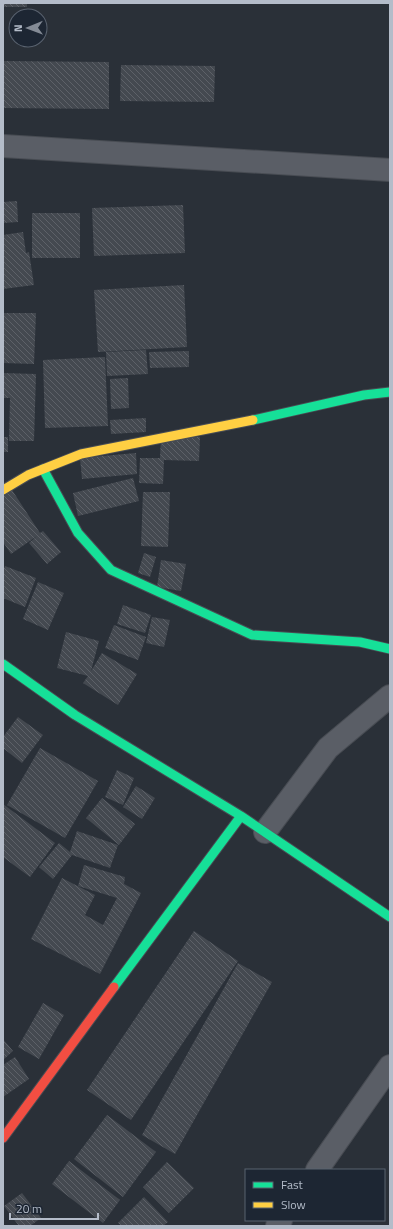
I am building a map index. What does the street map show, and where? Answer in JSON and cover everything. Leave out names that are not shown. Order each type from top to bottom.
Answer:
[{"type":"street","points":[[3,146],[390,170]]},
{"type":"street","points":[[3,490],[28,475],[81,454],[296,412],[364,395],[390,392]]},
{"type":"street","points":[[43,469],[78,533],[111,570],[252,635],[360,642],[390,649]]},
{"type":"street","points":[[3,664],[75,715],[241,816],[390,917]]},
{"type":"street","points":[[265,832],[328,748],[390,696]]},
{"type":"street","points":[[3,1138],[241,816]]},
{"type":"street","points":[[318,1169],[390,1066]]},
{"type":"building","points":[[3,3],[27,3],[27,7],[3,7]]},
{"type":"building","points":[[3,61],[109,62],[109,109],[3,108]]},
{"type":"building","points":[[121,65],[215,66],[214,102],[120,101]]},
{"type":"building","points":[[17,201],[18,222],[3,223],[3,202]]},
{"type":"building","points":[[183,205],[185,253],[94,256],[92,208]]},
{"type":"building","points":[[32,213],[80,213],[80,258],[32,258]]},
{"type":"building","points":[[23,232],[26,253],[29,252],[34,285],[3,289],[3,235]]},
{"type":"building","points":[[184,285],[187,347],[98,352],[94,290]]},
{"type":"building","points":[[3,313],[36,313],[34,364],[3,363]]},
{"type":"building","points":[[146,350],[148,374],[107,376],[106,352]]},
{"type":"building","points":[[189,351],[189,367],[150,368],[149,352]]},
{"type":"building","points":[[105,357],[108,426],[45,428],[43,360]]},
{"type":"building","points":[[3,373],[36,374],[34,441],[9,441],[10,398],[3,398]]},
{"type":"building","points":[[128,378],[129,408],[111,409],[110,379]]},
{"type":"building","points":[[146,418],[146,432],[111,434],[110,420]]},
{"type":"building","points":[[161,436],[200,437],[199,461],[164,460],[163,484],[139,483],[140,458],[160,458]]},
{"type":"building","points":[[3,437],[8,437],[8,452],[3,452]]},
{"type":"building","points":[[136,453],[137,474],[82,479],[80,458]]},
{"type":"building","points":[[133,478],[139,501],[78,516],[73,493]]},
{"type":"building","points":[[12,490],[40,533],[43,531],[61,552],[47,564],[29,543],[37,536],[11,554],[3,542],[3,495]]},
{"type":"building","points":[[143,492],[170,492],[168,547],[141,546]]},
{"type":"building","points":[[144,553],[156,557],[150,577],[138,573]]},
{"type":"building","points":[[161,560],[186,564],[181,591],[157,587]]},
{"type":"building","points":[[5,566],[36,578],[25,607],[3,598],[3,571]]},
{"type":"building","points":[[38,582],[64,593],[48,630],[23,619]]},
{"type":"building","points":[[123,605],[151,615],[145,633],[117,624]]},
{"type":"building","points":[[152,617],[170,620],[164,647],[146,643]]},
{"type":"building","points":[[114,625],[146,637],[138,660],[105,648]]},
{"type":"building","points":[[66,632],[99,641],[91,671],[102,653],[137,674],[118,705],[83,683],[88,676],[57,668]]},
{"type":"building","points":[[18,717],[43,735],[22,763],[3,748],[3,737]]},
{"type":"building","points":[[40,748],[98,781],[65,838],[7,805]]},
{"type":"building","points":[[117,770],[134,778],[123,805],[105,797]]},
{"type":"building","points":[[136,786],[155,798],[142,819],[123,807]]},
{"type":"building","points":[[102,798],[135,824],[119,845],[86,818]]},
{"type":"building","points":[[3,804],[55,843],[30,877],[3,857]]},
{"type":"building","points":[[77,831],[118,845],[110,868],[72,855],[53,879],[39,867],[59,843],[70,852]]},
{"type":"building","points":[[84,865],[125,877],[124,884],[141,893],[100,974],[31,939],[62,878],[95,895],[85,915],[103,925],[117,898],[78,886]]},
{"type":"building","points":[[194,931],[238,961],[131,1120],[87,1090]]},
{"type":"building","points":[[238,963],[272,982],[175,1154],[142,1135]]},
{"type":"building","points":[[43,1003],[64,1015],[39,1059],[18,1047]]},
{"type":"building","points":[[3,1039],[13,1051],[3,1060]]},
{"type":"building","points":[[15,1057],[29,1079],[3,1097],[3,1065]]},
{"type":"building","points":[[107,1115],[156,1152],[123,1197],[74,1159]]},
{"type":"building","points":[[69,1161],[120,1200],[103,1223],[52,1184]]},
{"type":"building","points":[[167,1162],[194,1188],[169,1213],[143,1187]]},
{"type":"building","points":[[22,1193],[41,1218],[30,1226],[19,1226],[4,1206]]},
{"type":"building","points":[[144,1197],[168,1222],[163,1226],[122,1226],[118,1223]]},
{"type":"traffic: fast","points":[[253,420],[364,395],[390,392]]},
{"type":"traffic: fast","points":[[43,469],[78,533],[111,570],[252,635],[360,642],[390,649]]},
{"type":"traffic: fast","points":[[3,664],[75,715],[241,816],[390,917]]},
{"type":"traffic: fast","points":[[114,987],[241,816]]},
{"type":"traffic: slow","points":[[3,490],[28,475],[81,454],[253,420]]},
{"type":"traffic: jam","points":[[3,1138],[114,987]]}]
